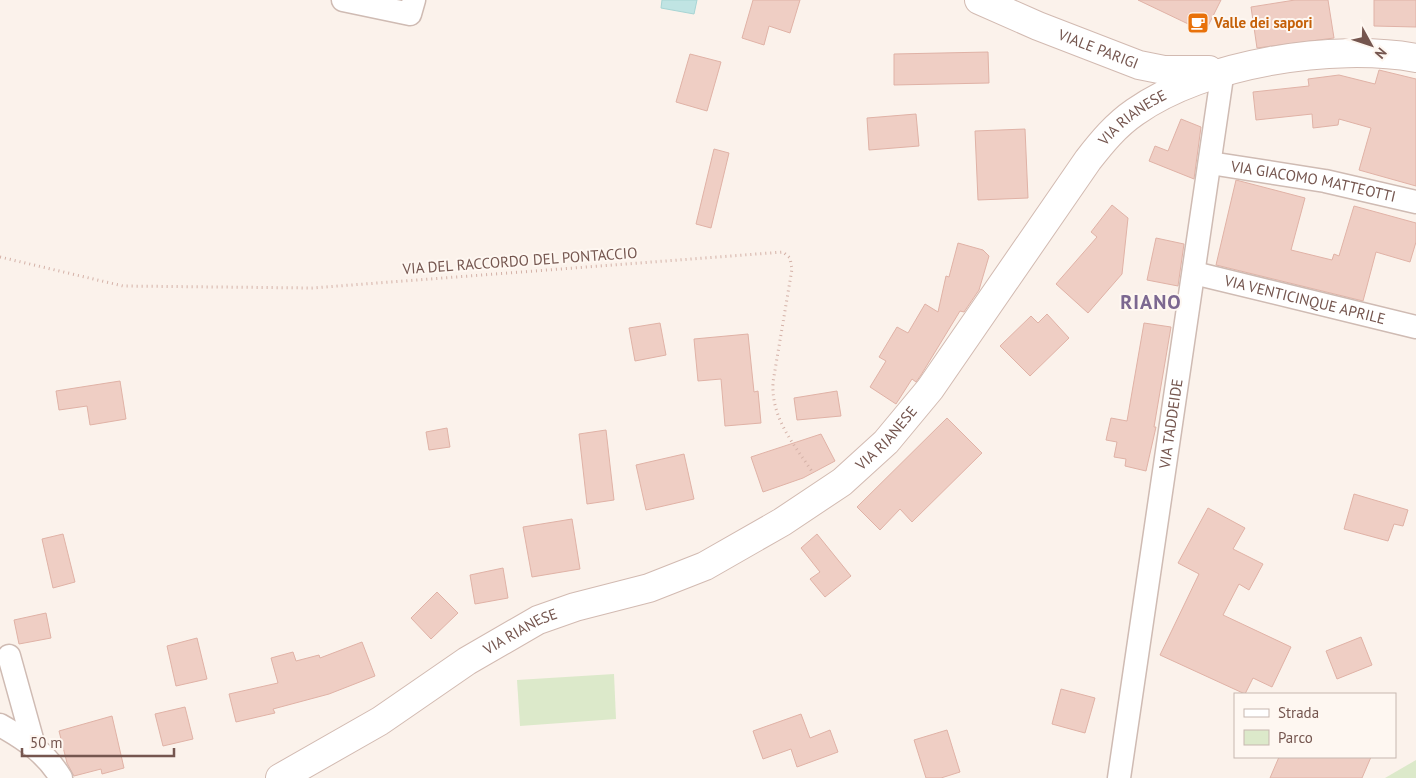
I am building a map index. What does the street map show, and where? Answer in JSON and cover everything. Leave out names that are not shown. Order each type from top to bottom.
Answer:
[{"type":"main road","name":"VIALE PARIGI","points":[[979,0],[1038,26],[1139,65],[1172,70],[1223,70]]},
{"type":"main road","name":"VIA RIANESE","points":[[280,778],[380,721],[480,653],[538,620],[575,606],[649,588],[705,566],[782,522],[826,493],[872,456],[920,401],[1064,191],[1112,131],[1152,101],[1223,70],[1317,56],[1365,54],[1416,58]]},
{"type":"street","points":[[343,0],[410,14],[414,0]]},
{"type":"street","name":"VIA TADDEIDE","points":[[1120,778],[1223,70]]},
{"type":"street","name":"VIA GIACOMO MATTEOTTI","points":[[1210,163],[1325,181],[1416,202]]},
{"type":"street","name":"VIA VENTICINQUE APRILE","points":[[1194,273],[1416,327]]},
{"type":"street","points":[[8,656],[34,746]]},
{"type":"street","points":[[0,726],[34,746],[55,767],[61,778]]},
{"type":"path","name":"VIA DEL RACCORDO DEL PONTACCIO","points":[[0,257],[123,286],[312,288],[783,252],[790,258],[792,269],[773,382],[772,401],[782,425],[826,493]]},
{"type":"green space","points":[[614,674],[616,719],[520,726],[517,680]]},
{"type":"green space","points":[[1416,760],[1416,778],[1385,778]]},
{"type":"water","points":[[662,0],[697,0],[694,14],[661,8]]},
{"type":"building","points":[[753,0],[800,0],[790,33],[769,26],[764,45],[742,38]]},
{"type":"building","points":[[1138,0],[1221,0],[1205,32]]},
{"type":"building","points":[[1295,0],[1328,0],[1334,38],[1257,48],[1251,7]]},
{"type":"building","points":[[1374,0],[1416,0],[1416,27],[1374,26]]},
{"type":"building","points":[[988,52],[989,83],[894,85],[894,54]]},
{"type":"building","points":[[690,54],[721,62],[707,111],[676,102]]},
{"type":"building","points":[[1379,70],[1416,79],[1416,186],[1359,170],[1371,128],[1339,119],[1338,125],[1313,128],[1312,114],[1256,120],[1253,92],[1309,86],[1308,79],[1339,75],[1375,84]]},
{"type":"building","points":[[916,114],[919,146],[869,150],[867,118]]},
{"type":"building","points":[[1181,119],[1201,127],[1194,179],[1149,161],[1155,146],[1168,151]]},
{"type":"building","points":[[1025,129],[1028,198],[978,200],[975,131]]},
{"type":"building","points":[[714,149],[729,153],[711,228],[696,224]]},
{"type":"building","points":[[1236,180],[1305,198],[1291,250],[1332,260],[1334,254],[1339,256],[1354,206],[1416,223],[1416,242],[1410,262],[1376,252],[1363,301],[1216,265]]},
{"type":"building","points":[[1112,205],[1128,218],[1122,274],[1088,313],[1056,284],[1097,237],[1091,232]]},
{"type":"building","points":[[1156,238],[1184,244],[1178,286],[1147,280]]},
{"type":"building","points":[[958,243],[983,250],[989,256],[979,290],[964,312],[960,311],[916,382],[912,379],[896,404],[870,387],[886,361],[879,357],[897,327],[908,333],[925,304],[938,312],[946,276],[949,277]]},
{"type":"building","points":[[1047,314],[1069,338],[1030,376],[1000,346],[1031,316],[1038,323]]},
{"type":"building","points":[[660,323],[666,355],[635,361],[629,328]]},
{"type":"building","points":[[1144,323],[1171,327],[1154,427],[1156,427],[1146,471],[1125,466],[1126,459],[1114,457],[1117,442],[1106,440],[1111,418],[1127,421]]},
{"type":"building","points":[[748,334],[754,392],[758,391],[761,423],[725,426],[721,379],[698,381],[694,339]]},
{"type":"building","points":[[120,381],[126,419],[90,425],[87,406],[59,410],[56,391]]},
{"type":"building","points":[[837,391],[841,416],[797,420],[794,398]]},
{"type":"building","points":[[947,418],[982,453],[912,522],[900,509],[880,530],[857,507]]},
{"type":"building","points":[[447,428],[450,447],[429,450],[426,432]]},
{"type":"building","points":[[606,430],[614,500],[587,504],[579,434]]},
{"type":"building","points":[[821,434],[835,461],[803,478],[763,492],[751,457]]},
{"type":"building","points":[[684,454],[694,499],[646,510],[636,465]]},
{"type":"building","points":[[1354,494],[1408,510],[1403,526],[1394,524],[1388,541],[1344,529]]},
{"type":"building","points":[[1208,508],[1245,528],[1233,549],[1263,564],[1249,590],[1239,584],[1223,615],[1291,647],[1272,687],[1253,678],[1246,693],[1243,693],[1160,655],[1199,574],[1178,563]]},
{"type":"building","points":[[572,519],[580,569],[532,577],[523,527]]},
{"type":"building","points":[[63,534],[75,582],[53,588],[42,539]]},
{"type":"building","points":[[817,534],[851,576],[825,597],[810,579],[820,572],[801,548]]},
{"type":"building","points":[[503,568],[508,598],[475,604],[470,575]]},
{"type":"building","points":[[437,592],[458,613],[431,639],[411,618]]},
{"type":"building","points":[[46,613],[51,638],[19,644],[14,620]]},
{"type":"building","points":[[1361,637],[1372,665],[1337,679],[1326,651]]},
{"type":"building","points":[[197,638],[207,679],[176,686],[167,646]]},
{"type":"building","points":[[362,642],[375,676],[329,694],[273,709],[275,713],[236,722],[229,694],[278,683],[271,658],[293,652],[296,661],[319,655],[320,658]]},
{"type":"building","points":[[1061,689],[1095,698],[1085,733],[1052,724]]},
{"type":"building","points":[[185,707],[193,739],[163,746],[155,714]]},
{"type":"building","points":[[801,714],[810,738],[830,730],[838,752],[797,767],[791,749],[763,759],[753,731]]},
{"type":"building","points":[[112,716],[124,768],[102,774],[101,769],[74,776],[67,763],[59,731]]},
{"type":"building","points":[[947,730],[960,772],[941,778],[926,778],[914,740]]},
{"type":"building","points":[[1279,758],[1371,758],[1362,778],[1270,778]]},
{"type":"place","name":"Valle dei sapori","points":[[1198,23]]},
{"type":"district","name":"RIANO","points":[[1151,302]]}]
